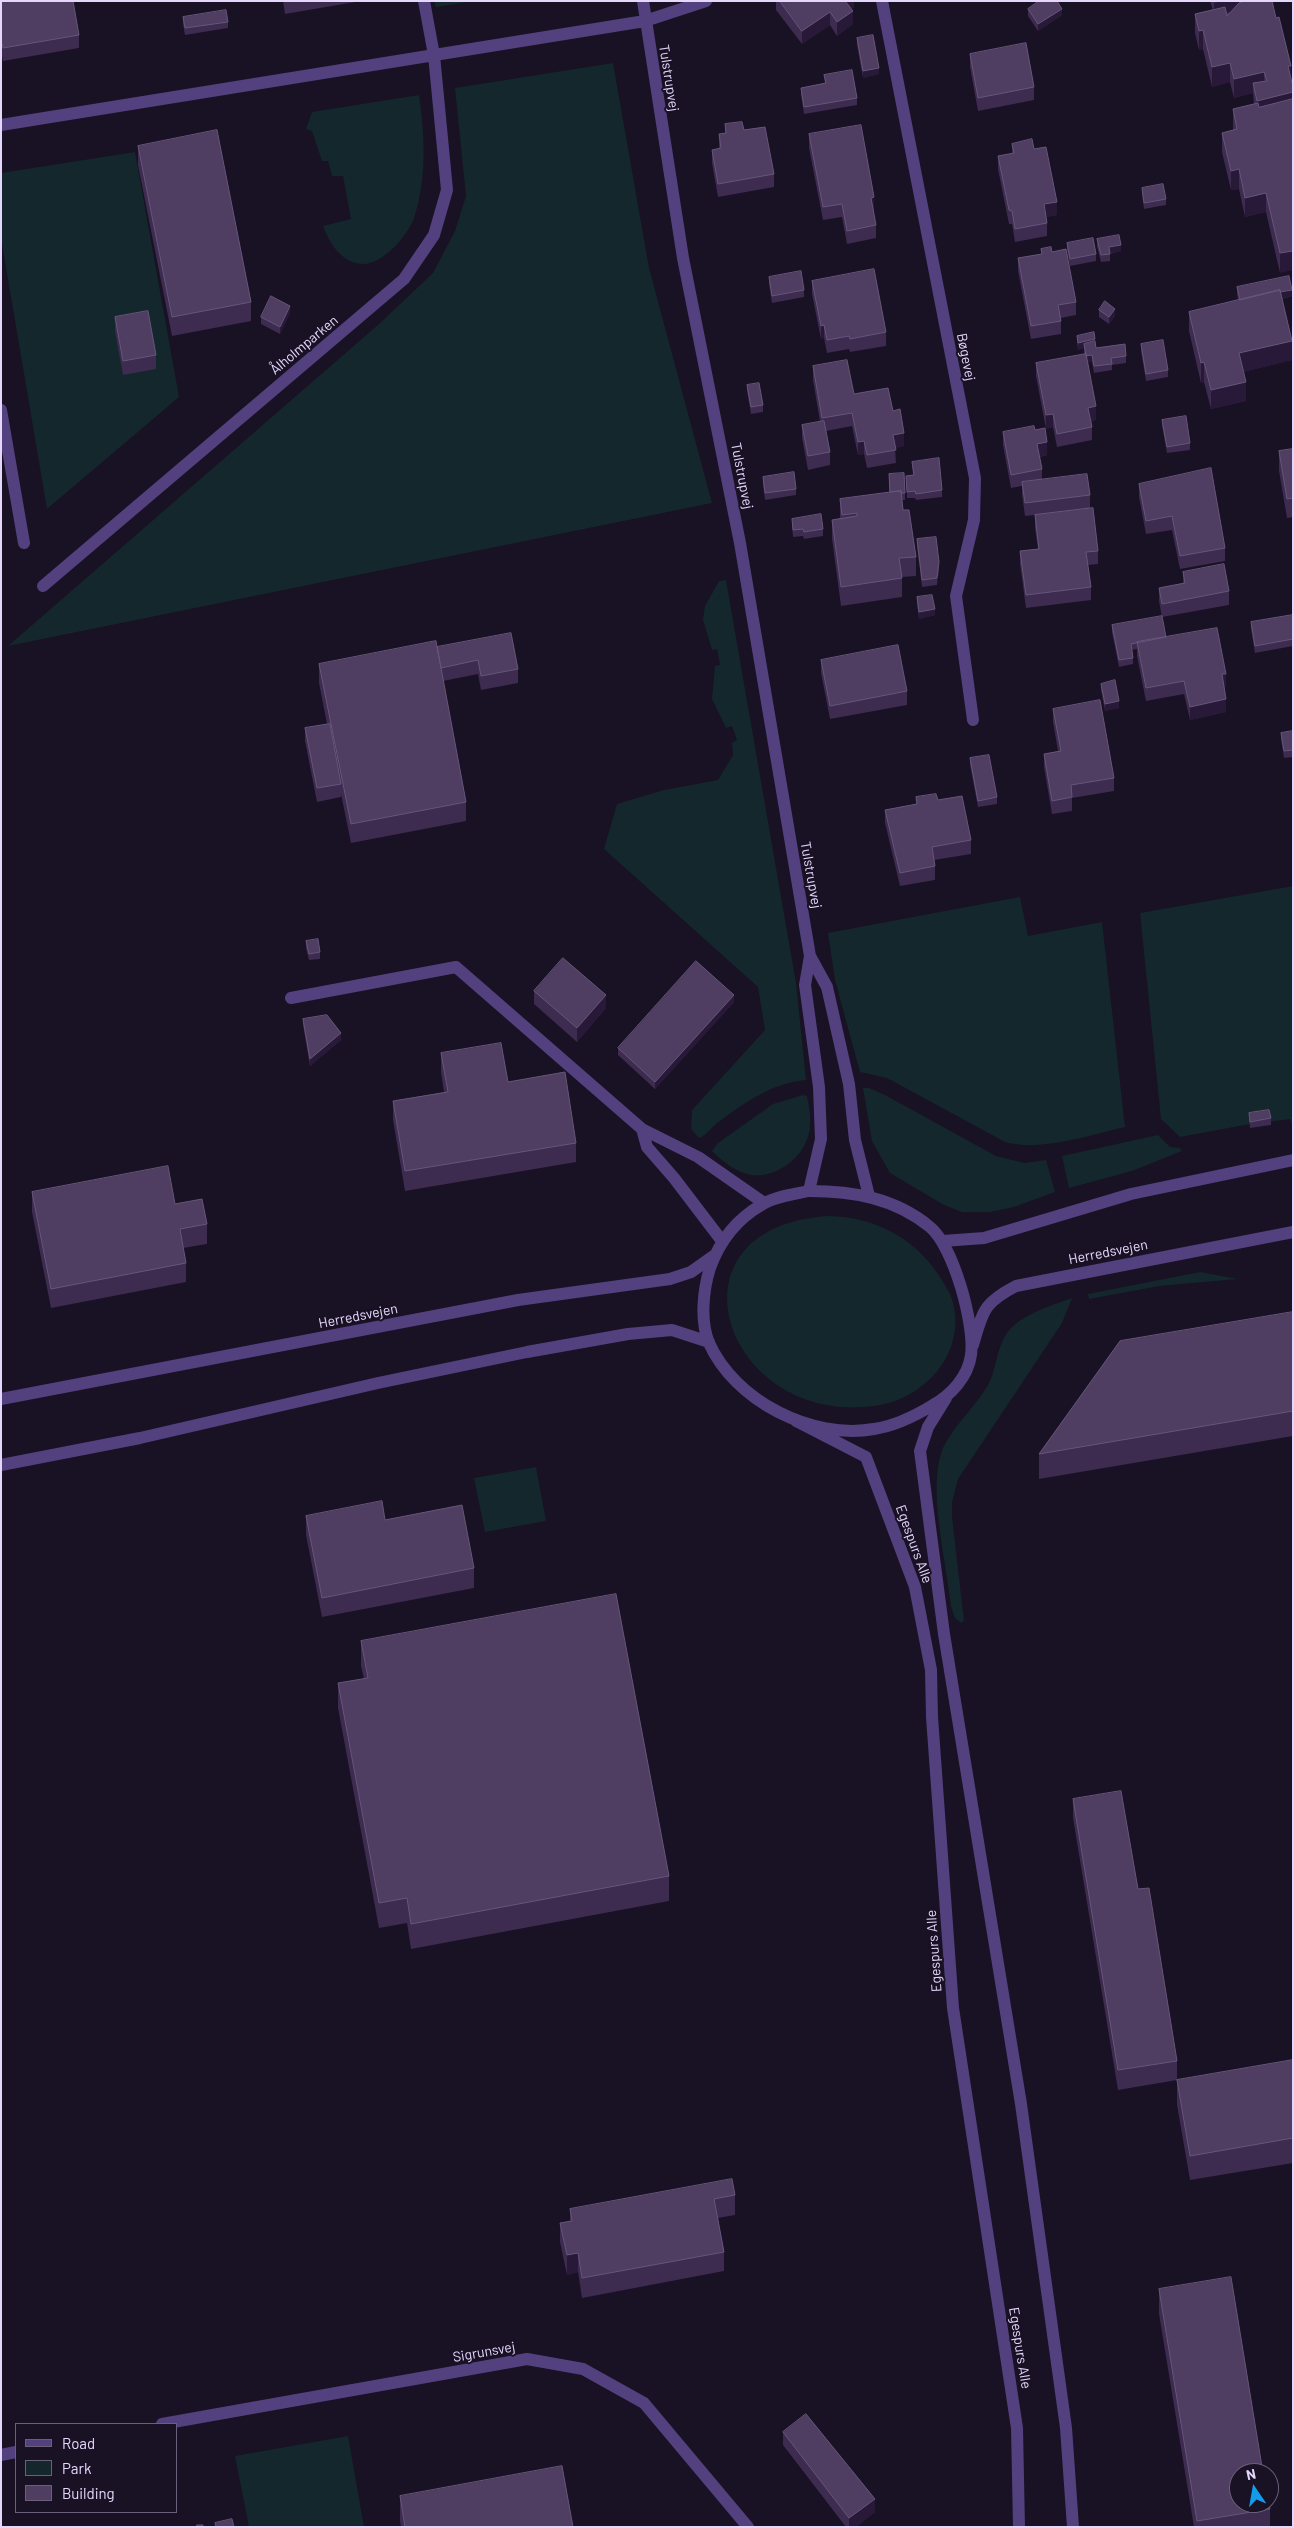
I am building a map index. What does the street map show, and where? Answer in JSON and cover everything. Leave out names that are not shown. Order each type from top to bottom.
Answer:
[{"type":"street","name":"Ålholmparken","points":[[43,586],[404,278],[434,235],[447,190],[434,55],[424,1]]},
{"type":"street","name":"Tulstrupvej","points":[[643,1],[683,258],[740,543],[810,956],[805,986],[819,1087],[822,1138],[810,1190]]},
{"type":"street","points":[[1,125],[645,21],[706,1]]},
{"type":"street","name":"Bøgevej","points":[[882,1],[975,478],[974,520],[956,596],[973,720]]},
{"type":"street","points":[[1,410],[24,543]]},
{"type":"street","name":"Tulstrupvej","points":[[810,956],[827,987],[849,1084],[855,1140],[869,1196]]},
{"type":"street","points":[[291,998],[456,967],[642,1129],[698,1157],[764,1203]]},
{"type":"street","points":[[642,1129],[647,1147],[674,1178],[722,1241]]},
{"type":"street","points":[[943,1241],[984,1238],[1131,1194],[1293,1160]]},
{"type":"street","points":[[1,1465],[140,1438],[378,1383],[628,1334],[672,1330],[709,1342],[704,1316],[705,1283],[722,1241],[738,1222],[764,1203],[810,1190],[839,1191],[869,1196],[900,1206],[931,1227],[943,1241],[967,1310],[971,1355]]},
{"type":"street","name":"Herredsvejen","points":[[946,1398],[961,1381],[971,1355],[982,1314],[992,1301],[1016,1286],[1293,1232]]},
{"type":"street","name":"Herredsvejen","points":[[1,1399],[518,1300],[670,1279],[691,1272],[715,1255]]},
{"type":"street","name":"Egespurs Alle","points":[[709,1342],[731,1378],[762,1402],[796,1422],[866,1457],[915,1587],[932,1670],[932,1717],[953,2008],[1017,2428],[1019,2527]]},
{"type":"street","points":[[796,1422],[839,1430],[873,1430],[908,1419],[946,1398]]},
{"type":"street","name":"Egespurs Alle","points":[[946,1398],[928,1427],[920,1450],[945,1644],[1021,2104],[1066,2428],[1073,2527]]},
{"type":"street","name":"Sigrunsvej","points":[[168,2423],[527,2359],[583,2369],[644,2403],[748,2527]]},
{"type":"street","points":[[1,2455],[15,2452]]},
{"type":"green space","points":[[434,1],[474,1],[436,7]]},
{"type":"green space","points":[[613,63],[649,268],[712,503],[8,646],[379,324],[433,273],[455,231],[466,196],[455,88]]},
{"type":"green space","points":[[419,95],[424,157],[421,188],[414,218],[394,248],[378,260],[370,263],[355,263],[337,251],[323,226],[351,219],[343,176],[332,176],[328,161],[322,161],[312,131],[306,129],[312,112]]},
{"type":"green space","points":[[135,152],[179,397],[47,509],[1,238],[1,173]]},
{"type":"green space","points":[[726,580],[796,983],[806,1080],[782,1085],[761,1094],[717,1123],[705,1135],[699,1138],[691,1129],[692,1110],[765,1030],[758,987],[604,849],[617,804],[664,790],[718,780],[733,755],[732,743],[737,740],[732,726],[726,728],[712,699],[715,666],[720,665],[717,649],[712,650],[703,620],[705,606],[719,581]]},
{"type":"green space","points":[[1293,886],[1293,1128],[1290,1119],[1250,1124],[1180,1137],[1161,1119],[1140,913]]},
{"type":"green space","points":[[1020,897],[1028,936],[1102,922],[1125,1127],[1049,1144],[1019,1145],[1005,1142],[887,1078],[860,1072],[835,980],[828,933]]},
{"type":"green space","points":[[863,1088],[869,1088],[885,1095],[996,1156],[1024,1163],[1046,1160],[1055,1192],[1014,1207],[990,1212],[962,1212],[944,1205],[890,1173],[872,1141]]},
{"type":"green space","points":[[803,1095],[807,1096],[810,1131],[802,1149],[787,1165],[766,1174],[747,1174],[730,1166],[712,1151],[718,1143],[773,1104]]},
{"type":"green space","points":[[1158,1135],[1170,1147],[1180,1148],[1182,1151],[1132,1171],[1069,1188],[1062,1156]]},
{"type":"green space","points":[[829,1216],[846,1217],[879,1226],[908,1242],[932,1266],[950,1294],[955,1322],[953,1340],[947,1357],[937,1372],[924,1384],[909,1395],[892,1402],[874,1406],[822,1404],[779,1386],[748,1357],[731,1322],[728,1286],[743,1253],[776,1228]]},
{"type":"green space","points":[[1200,1272],[1238,1279],[1159,1286],[1089,1299],[1088,1294]]},
{"type":"green space","points":[[1072,1298],[1062,1323],[958,1479],[952,1502],[952,1517],[964,1621],[961,1623],[955,1618],[951,1606],[939,1523],[937,1479],[939,1460],[950,1436],[988,1385],[1001,1344],[1009,1330],[1034,1313]]},
{"type":"green space","points":[[536,1467],[546,1521],[485,1532],[474,1478]]},
{"type":"green space","points":[[348,2436],[364,2527],[249,2527],[235,2456]]},
{"type":"building","points":[[1,1],[73,1],[79,35],[3,48],[1,39]]},
{"type":"building","points":[[780,1],[845,1],[853,11],[837,22],[830,12],[802,31]]},
{"type":"building","points":[[1039,1],[1057,1],[1062,9],[1038,24],[1028,9]]},
{"type":"building","points":[[1246,1],[1272,1],[1276,18],[1279,17],[1291,66],[1288,66],[1293,92],[1257,101],[1253,83],[1267,81],[1264,72],[1234,79],[1230,63],[1212,67],[1203,30],[1199,31],[1195,14],[1225,7],[1227,16],[1239,3]]},
{"type":"building","points":[[226,10],[228,22],[185,28],[183,17]]},
{"type":"building","points":[[873,35],[879,68],[863,71],[857,38]]},
{"type":"building","points":[[1026,43],[1034,87],[978,98],[970,54]]},
{"type":"building","points":[[852,70],[857,98],[804,107],[801,88],[826,83],[824,75]]},
{"type":"building","points":[[1293,99],[1293,251],[1280,253],[1266,193],[1245,198],[1239,169],[1231,171],[1222,133],[1237,129],[1233,109],[1258,103],[1259,107]]},
{"type":"building","points":[[742,122],[744,130],[765,127],[774,174],[718,184],[712,150],[721,148],[719,134],[726,133],[725,124]]},
{"type":"building","points":[[861,125],[874,197],[871,198],[876,225],[847,231],[842,204],[823,207],[809,134]]},
{"type":"building","points":[[217,130],[251,302],[172,317],[138,146]]},
{"type":"building","points":[[1032,139],[1034,149],[1046,147],[1057,202],[1044,204],[1047,223],[1015,229],[1012,211],[1009,210],[998,156],[1014,153],[1012,144]]},
{"type":"building","points":[[1163,184],[1166,199],[1144,203],[1142,188]]},
{"type":"building","points":[[1119,235],[1121,245],[1109,247],[1110,254],[1101,255],[1097,239]]},
{"type":"building","points":[[1093,238],[1096,254],[1070,259],[1067,243]]},
{"type":"building","points":[[1051,247],[1052,252],[1066,249],[1076,302],[1058,305],[1061,321],[1031,326],[1018,258],[1042,254],[1041,249]]},
{"type":"building","points":[[874,269],[886,332],[850,339],[849,336],[827,340],[824,325],[821,326],[812,281]]},
{"type":"building","points":[[801,271],[804,290],[772,296],[769,277]]},
{"type":"building","points":[[1289,276],[1292,290],[1280,292],[1280,290],[1240,300],[1237,287]]},
{"type":"building","points":[[1280,290],[1292,341],[1239,353],[1246,382],[1211,390],[1204,362],[1201,363],[1189,312]]},
{"type":"building","points":[[271,296],[290,306],[280,327],[261,317]]},
{"type":"building","points":[[1105,301],[1115,309],[1109,317],[1099,310]]},
{"type":"building","points":[[148,311],[156,355],[123,361],[115,317]]},
{"type":"building","points":[[1094,332],[1095,339],[1078,343],[1077,336]]},
{"type":"building","points":[[1163,340],[1168,370],[1146,374],[1141,344]]},
{"type":"building","points":[[1095,341],[1096,348],[1125,344],[1126,356],[1111,358],[1112,364],[1094,366],[1092,355],[1086,356],[1084,344]]},
{"type":"building","points":[[1086,354],[1096,406],[1088,408],[1092,427],[1057,434],[1053,414],[1046,415],[1036,363]]},
{"type":"building","points":[[847,360],[854,394],[888,388],[893,411],[900,409],[904,433],[893,435],[896,450],[867,455],[864,441],[858,442],[852,413],[822,418],[813,366]]},
{"type":"building","points":[[759,383],[763,405],[751,407],[747,385]]},
{"type":"building","points":[[1186,416],[1190,443],[1167,447],[1162,420]]},
{"type":"building","points":[[824,421],[830,452],[808,456],[802,425]]},
{"type":"building","points":[[1034,426],[1035,430],[1045,428],[1047,442],[1037,444],[1042,469],[1011,475],[1003,432]]},
{"type":"building","points":[[1293,449],[1293,498],[1287,499],[1279,451]]},
{"type":"building","points":[[939,458],[942,490],[916,494],[915,491],[907,492],[906,476],[914,475],[912,462]]},
{"type":"building","points":[[1211,468],[1225,548],[1180,556],[1172,516],[1146,521],[1139,484]]},
{"type":"building","points":[[794,472],[796,489],[765,493],[763,477]]},
{"type":"building","points":[[904,473],[905,493],[901,493],[901,491],[890,492],[889,474]]},
{"type":"building","points":[[1087,474],[1090,495],[1025,503],[1022,482]]},
{"type":"building","points":[[901,491],[903,510],[909,510],[916,557],[899,558],[902,578],[841,587],[832,520],[857,516],[857,513],[842,515],[840,499]]},
{"type":"building","points":[[1093,508],[1098,551],[1086,552],[1091,587],[1026,595],[1020,551],[1039,549],[1035,515]]},
{"type":"building","points":[[821,514],[823,529],[804,532],[803,529],[793,530],[792,519]]},
{"type":"building","points":[[936,537],[939,562],[937,578],[922,580],[917,539]]},
{"type":"building","points":[[1224,564],[1229,591],[1162,604],[1159,588],[1185,583],[1183,572]]},
{"type":"building","points":[[932,595],[935,609],[919,612],[917,597]]},
{"type":"building","points":[[1293,615],[1293,639],[1255,646],[1251,622]]},
{"type":"building","points":[[1162,616],[1166,637],[1131,644],[1133,658],[1119,660],[1112,625]]},
{"type":"building","points":[[1217,628],[1226,674],[1222,674],[1226,699],[1190,707],[1184,681],[1146,688],[1137,642]]},
{"type":"building","points":[[511,633],[518,669],[481,676],[478,660],[441,668],[437,647]]},
{"type":"building","points":[[436,641],[466,802],[351,824],[319,664]]},
{"type":"building","points":[[898,645],[907,691],[830,706],[821,660]]},
{"type":"building","points":[[1115,680],[1119,701],[1105,704],[1101,684]]},
{"type":"building","points":[[1100,700],[1114,778],[1071,785],[1072,797],[1052,801],[1044,754],[1061,751],[1053,709]]},
{"type":"building","points":[[330,724],[341,784],[317,788],[305,728]]},
{"type":"building","points":[[1293,731],[1293,750],[1284,751],[1281,733]]},
{"type":"building","points":[[989,755],[997,797],[978,801],[970,758]]},
{"type":"building","points":[[936,794],[938,800],[962,796],[971,840],[932,847],[935,866],[900,873],[885,810],[917,804],[916,797]]},
{"type":"building","points":[[318,939],[320,952],[309,954],[306,941]]},
{"type":"building","points":[[563,958],[606,995],[577,1028],[534,991]]},
{"type":"building","points":[[696,961],[734,995],[655,1082],[618,1048]]},
{"type":"building","points":[[327,1015],[341,1033],[310,1059],[303,1019]]},
{"type":"building","points":[[501,1043],[508,1082],[565,1072],[576,1143],[405,1171],[393,1101],[448,1092],[441,1053]]},
{"type":"building","points":[[1269,1110],[1271,1118],[1250,1122],[1249,1113]]},
{"type":"building","points":[[168,1166],[175,1204],[202,1199],[207,1224],[180,1229],[186,1263],[51,1289],[32,1192]]},
{"type":"building","points":[[1293,1312],[1293,1411],[1039,1454],[1120,1341]]},
{"type":"building","points":[[382,1501],[385,1520],[462,1505],[474,1568],[322,1598],[306,1516]]},
{"type":"building","points":[[616,1594],[669,1876],[411,1924],[407,1898],[379,1903],[338,1683],[368,1678],[361,1641]]},
{"type":"building","points":[[1121,1791],[1138,1889],[1149,1888],[1177,2061],[1118,2070],[1073,1799]]},
{"type":"building","points":[[1293,2060],[1293,2138],[1190,2156],[1177,2080]]},
{"type":"building","points":[[732,2179],[735,2195],[714,2199],[724,2252],[582,2278],[578,2253],[567,2255],[560,2223],[572,2221],[570,2209]]},
{"type":"building","points":[[1231,2277],[1261,2463],[1229,2463],[1229,2513],[1246,2513],[1197,2521],[1159,2289]]},
{"type":"building","points":[[806,2414],[875,2499],[849,2518],[783,2432]]},
{"type":"building","points":[[562,2466],[573,2527],[405,2527],[400,2496]]},
{"type":"building","points":[[232,2519],[234,2527],[216,2527],[215,2523]]}]
